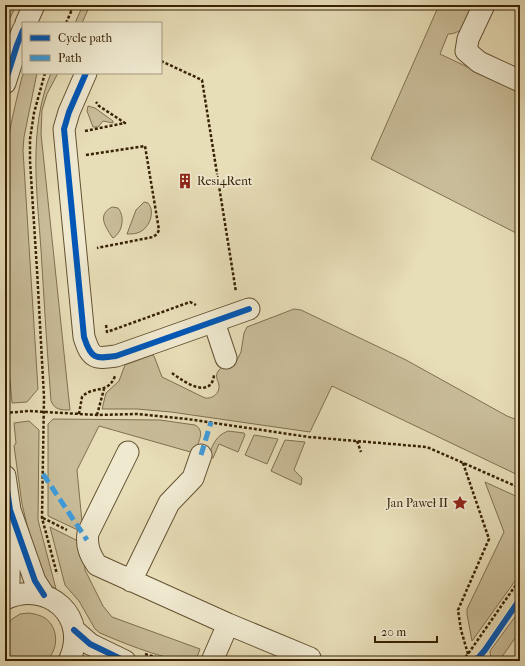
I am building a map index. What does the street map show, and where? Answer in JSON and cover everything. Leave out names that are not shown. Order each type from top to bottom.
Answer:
[{"type":"street","points":[[27,22],[34,5]]},
{"type":"street","points":[[484,5],[468,39],[466,51],[479,62],[520,81]]},
{"type":"street","points":[[5,83],[22,34]]},
{"type":"street","points":[[86,74],[65,122],[64,129],[84,337],[89,352],[97,357],[116,356],[249,309]]},
{"type":"street","points":[[214,322],[226,358]]},
{"type":"street","points":[[128,452],[88,533],[87,540],[89,553],[97,565],[228,624],[310,658]]},
{"type":"street","points":[[131,580],[169,503],[193,478],[200,455]]},
{"type":"street","points":[[5,476],[10,510],[9,582],[5,596]]},
{"type":"street","points":[[10,510],[35,581],[44,595]]},
{"type":"street","points":[[5,599],[13,595],[33,593],[44,595],[58,603],[70,619],[74,630],[74,646],[69,661]]},
{"type":"street","points":[[212,661],[228,624]]},
{"type":"street","points":[[74,630],[90,644],[125,661]]},
{"type":"path","points":[[61,5],[72,10]]},
{"type":"path","points":[[66,22],[74,5]]},
{"type":"path","points":[[162,61],[202,80],[236,293],[229,296]]},
{"type":"path","points":[[45,74],[34,113],[30,139],[31,190],[38,270],[44,412],[42,518],[58,578]]},
{"type":"path","points":[[81,132],[125,123],[99,106],[93,99]]},
{"type":"path","points":[[83,156],[145,146],[159,230],[153,237],[96,248]]},
{"type":"path","points":[[104,318],[107,332],[190,302],[199,306]]},
{"type":"path","points":[[79,414],[80,400],[84,394],[104,389],[115,379],[117,373],[116,356]]},
{"type":"path","points":[[97,415],[104,389]]},
{"type":"path","points":[[5,413],[29,411],[97,415],[137,414],[188,419],[309,437],[427,447],[520,488]]},
{"type":"path","points":[[357,441],[361,452]]},
{"type":"path","points":[[462,463],[488,539],[458,610],[461,630],[468,654]]},
{"type":"path","points":[[42,518],[87,540]]},
{"type":"path","points":[[462,661],[520,580]]},
{"type":"shaded area","points":[[11,5],[16,5],[5,29],[5,17],[8,17]]},
{"type":"shaded area","points":[[83,5],[90,5],[82,22],[75,22]]},
{"type":"shaded area","points":[[439,5],[474,5],[468,20],[462,28],[454,33],[448,34],[440,54],[520,92],[520,235],[371,159]]},
{"type":"shaded area","points":[[24,74],[37,74],[24,137],[23,150],[38,389],[27,402],[12,403],[10,380],[7,380],[5,349],[5,174],[11,125]]},
{"type":"shaded area","points":[[51,74],[57,74],[47,94],[42,110],[41,134],[70,410],[59,409],[54,406],[51,401],[36,183],[37,138],[39,116]]},
{"type":"shaded area","points":[[88,106],[95,108],[113,121],[113,123],[103,121],[98,127],[93,127],[87,111]]},
{"type":"shaded area","points":[[144,202],[148,203],[151,211],[148,225],[135,234],[127,234],[136,210]]},
{"type":"shaded area","points":[[112,207],[118,208],[122,215],[121,228],[113,238],[104,221],[107,210]]},
{"type":"shaded area","points":[[294,309],[301,310],[406,360],[507,416],[520,421],[520,476],[332,386],[310,432],[171,412],[137,409],[102,409],[106,393],[119,381],[125,365],[152,355],[154,356],[162,377],[205,398],[213,397],[219,388],[217,376],[218,372],[222,367],[236,362],[241,352],[244,333],[247,327]]},
{"type":"shaded area","points":[[53,419],[160,420],[195,425],[200,430],[201,434],[194,453],[99,426],[77,470],[82,532],[48,516],[48,424]]},
{"type":"shaded area","points":[[29,421],[39,430],[38,520],[56,589],[46,583],[29,533],[22,504],[14,446],[16,443],[14,423]]},
{"type":"shaded area","points":[[228,431],[244,433],[245,435],[238,452],[219,444],[213,458],[208,457],[217,438]]},
{"type":"shaded area","points":[[254,435],[278,439],[267,464],[245,455]]},
{"type":"shaded area","points":[[285,440],[305,442],[294,470],[302,478],[301,485],[271,471]]},
{"type":"shaded area","points":[[485,482],[520,498],[520,574],[472,641],[467,609],[504,532]]},
{"type":"shaded area","points":[[50,527],[82,543],[85,570],[103,606],[112,617],[200,649],[196,660],[188,661],[164,657],[126,644],[100,633],[95,629],[79,601],[65,585]]},
{"type":"shaded area","points":[[520,610],[520,631],[499,661],[491,661],[490,651]]},
{"type":"shaded area","points":[[29,613],[45,618],[50,622],[56,639],[53,651],[46,661],[11,661],[5,653],[5,628],[12,619],[20,614]]},
{"type":"marked path","points":[[201,455],[211,422]]},
{"type":"marked path","points":[[43,474],[87,540]]},
{"type":"cycle path","points":[[5,83],[22,32]]},
{"type":"cycle path","points":[[86,74],[69,112],[64,129],[84,337],[89,350],[98,357],[116,356],[249,309]]},
{"type":"cycle path","points":[[5,476],[10,510],[35,581],[44,595]]},
{"type":"cycle path","points":[[473,661],[485,650],[520,599]]},
{"type":"cycle path","points":[[74,630],[90,644],[125,661]]},
{"type":"place","name":"Resi4Rent","points":[[185,181]]},
{"type":"place","name":"Jan Paweł II","points":[[460,503]]}]
